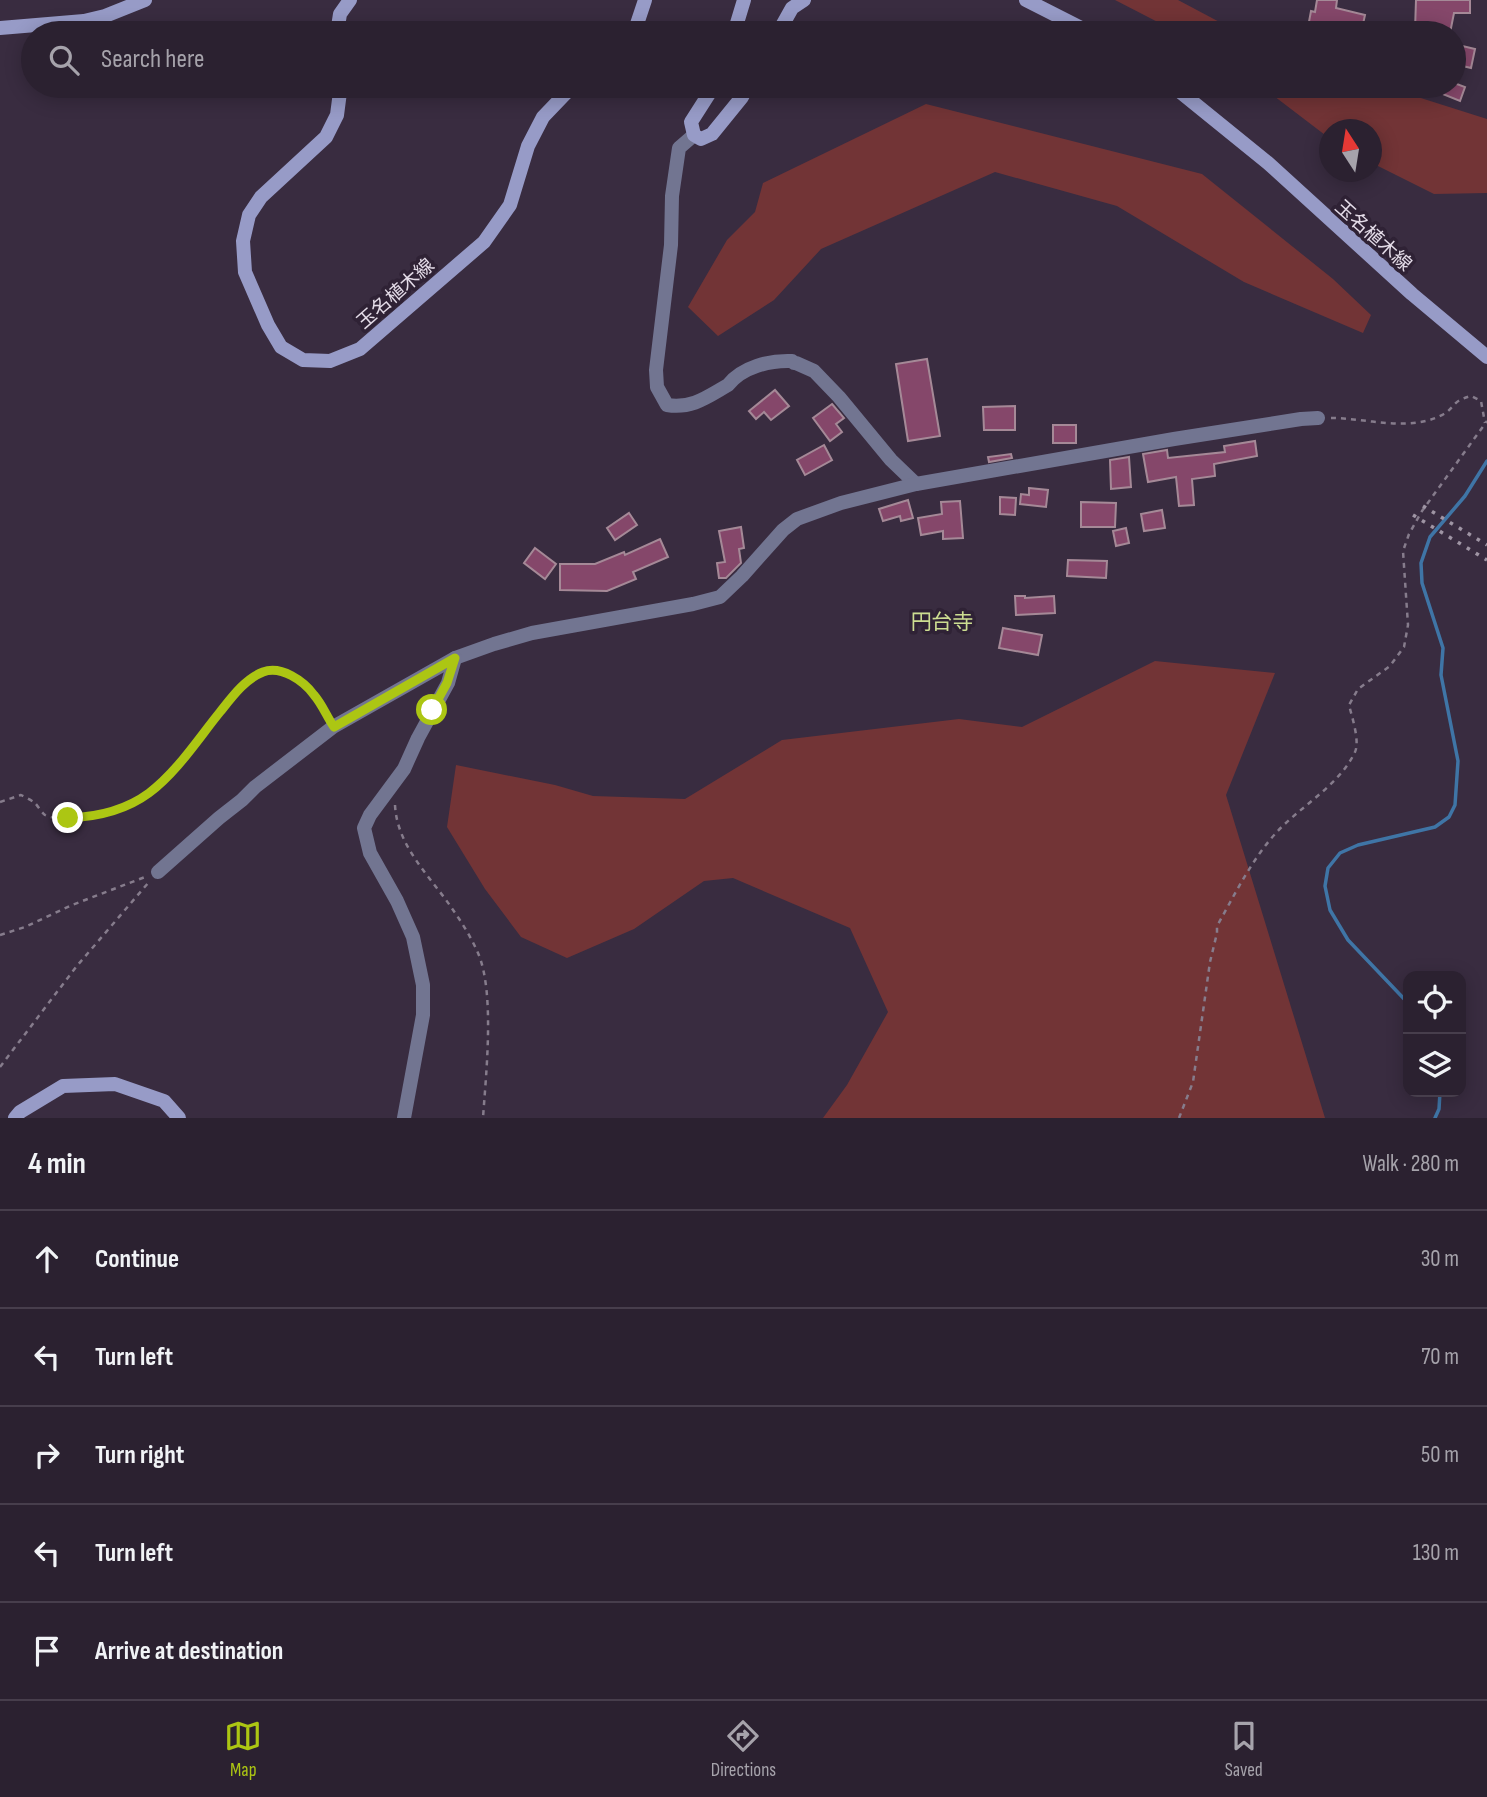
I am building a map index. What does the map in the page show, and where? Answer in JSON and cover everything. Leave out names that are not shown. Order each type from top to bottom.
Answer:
[{"type":"main road","points":[[84,21],[105,16],[145,0]]},
{"type":"main road","points":[[339,21],[350,0]]},
{"type":"main road","points":[[638,21],[645,0]]},
{"type":"main road","points":[[738,21],[744,0]]},
{"type":"main road","points":[[785,21],[792,8],[804,0]]},
{"type":"main road","points":[[1026,0],[1067,21]]},
{"type":"main road","points":[[0,28],[21,26]]},
{"type":"main road","name":"玉名植木線","points":[[339,98],[337,115],[326,137],[261,197],[249,215],[243,241],[245,272],[268,325],[281,347],[303,360],[330,361],[360,349],[484,242],[510,205],[528,146],[543,117],[561,98]]},
{"type":"main road","points":[[706,98],[691,122],[694,135],[701,139],[712,134],[741,98]]},
{"type":"main road","name":"玉名植木線","points":[[1188,98],[1268,163],[1412,294],[1487,357]]},
{"type":"main road","points":[[15,1118],[20,1112],[63,1086],[115,1084],[164,1101],[179,1118]]},
{"type":"street","points":[[694,135],[679,148],[672,196],[671,245],[656,370],[657,387],[667,405],[680,407],[697,403],[753,367],[779,360],[792,361],[814,371],[891,460],[916,484]]},
{"type":"street","points":[[158,872],[255,787],[334,727],[455,658],[531,634],[720,597],[783,530],[797,519],[841,503],[916,484],[1174,439],[1318,418]]},
{"type":"street","points":[[404,1118],[424,1015],[423,985],[413,937],[397,901],[370,853],[364,828],[370,815],[404,769],[447,683],[455,658]]},
{"type":"path","points":[[1180,1118],[1193,1082],[1217,926],[1249,867],[1276,833],[1343,772],[1356,750],[1349,705],[1358,688],[1390,666],[1404,647],[1408,625],[1402,551],[1422,511],[1486,422],[1481,401],[1471,396],[1459,400],[1446,414],[1422,422],[1401,424],[1353,418],[1318,418]]},
{"type":"path","points":[[0,802],[21,795],[46,815],[68,818],[88,818],[118,810],[148,794],[173,771],[234,694],[265,671],[279,671],[301,681],[315,696],[334,727]]},
{"type":"path","points":[[393,785],[396,818],[403,837],[418,863],[451,906],[480,956],[488,1016],[483,1118]]},
{"type":"path","points":[[0,935],[158,872]]},
{"type":"path","points":[[0,1067],[76,967],[158,872]]},
{"type":"shaded area","points":[[1115,0],[1178,0],[1218,21],[1156,21]]},
{"type":"shaded area","points":[[1277,98],[1421,98],[1487,119],[1487,193],[1434,194],[1382,168],[1382,119],[1319,119],[1319,130]]},
{"type":"shaded area","points":[[926,104],[1202,174],[1333,279],[1371,315],[1363,333],[1244,282],[1117,206],[995,172],[821,249],[774,300],[718,336],[688,307],[727,240],[755,212],[763,183]]},
{"type":"shaded area","points":[[1155,661],[1275,673],[1226,795],[1325,1118],[823,1118],[847,1085],[888,1012],[850,928],[733,878],[704,881],[634,929],[567,958],[521,937],[485,889],[447,827],[456,765],[555,785],[593,796],[685,799],[782,740],[959,719],[1022,727]]},
{"type":"building","points":[[1317,0],[1337,0],[1336,8],[1365,15],[1364,21],[1309,21],[1311,11],[1315,12]]},
{"type":"building","points":[[1416,0],[1470,0],[1470,13],[1454,13],[1452,21],[1415,21]]},
{"type":"building","points":[[1466,47],[1475,49],[1471,68],[1466,67]]},
{"type":"building","points":[[927,359],[940,436],[908,441],[896,364]]},
{"type":"building","points":[[775,390],[789,406],[771,420],[764,412],[756,419],[749,411]]},
{"type":"building","points":[[832,404],[844,418],[836,424],[842,432],[830,441],[813,418]]},
{"type":"building","points":[[1015,406],[1015,430],[984,430],[983,407]]},
{"type":"building","points":[[1053,425],[1076,425],[1076,443],[1053,443]]},
{"type":"building","points":[[1255,441],[1257,456],[1214,464],[1215,476],[1192,479],[1194,505],[1179,506],[1176,477],[1148,482],[1143,454],[1167,450],[1168,458],[1225,452],[1224,446]]},
{"type":"building","points":[[824,445],[832,460],[805,475],[797,460]]},
{"type":"building","points":[[1011,454],[1012,458],[989,462],[988,457]]},
{"type":"building","points":[[1129,457],[1131,487],[1111,489],[1110,460]]},
{"type":"building","points":[[1029,488],[1048,490],[1046,507],[1020,504],[1021,494],[1029,495]]},
{"type":"building","points":[[1000,497],[1016,498],[1015,515],[1000,514]]},
{"type":"building","points":[[908,500],[913,518],[901,521],[900,516],[883,521],[879,509]]},
{"type":"building","points":[[960,501],[963,538],[943,539],[943,531],[921,535],[918,518],[942,514],[941,502]]},
{"type":"building","points":[[1081,502],[1116,503],[1115,527],[1081,527]]},
{"type":"building","points":[[1162,510],[1165,528],[1144,531],[1141,514]]},
{"type":"building","points":[[629,513],[637,525],[615,540],[607,528]]},
{"type":"building","points":[[741,527],[744,548],[739,549],[741,563],[726,578],[719,578],[717,563],[725,562],[719,531]]},
{"type":"building","points":[[1126,528],[1129,543],[1116,546],[1113,531]]},
{"type":"building","points":[[660,539],[668,557],[633,572],[636,579],[607,591],[560,590],[560,564],[595,564],[624,552],[625,555]]},
{"type":"building","points":[[535,548],[556,564],[545,579],[524,563]]},
{"type":"building","points":[[1068,560],[1107,561],[1106,578],[1067,576]]},
{"type":"building","points":[[1015,596],[1054,596],[1055,613],[1016,615]]},
{"type":"building","points":[[1003,628],[1042,635],[1038,655],[999,648]]},
{"type":"waterway","points":[[1403,998],[1348,940],[1330,910],[1325,886],[1328,868],[1340,853],[1358,845],[1435,827],[1449,817],[1455,805],[1458,761],[1441,675],[1443,648],[1422,583],[1421,563],[1430,537],[1465,496],[1487,461]]},
{"type":"waterway","points":[[1435,1118],[1440,1097]]},
{"type":"railway","points":[[1423,506],[1487,545]]},
{"type":"railway","points":[[1413,515],[1487,560]]},
{"type":"district","name":"円台寺","points":[[942,622]]},
{"type":"route","points":[[68,818],[88,818],[118,810],[148,794],[173,771],[234,694],[265,671],[279,671],[301,681],[315,696],[334,727],[455,658],[447,683],[432,710]]}]
